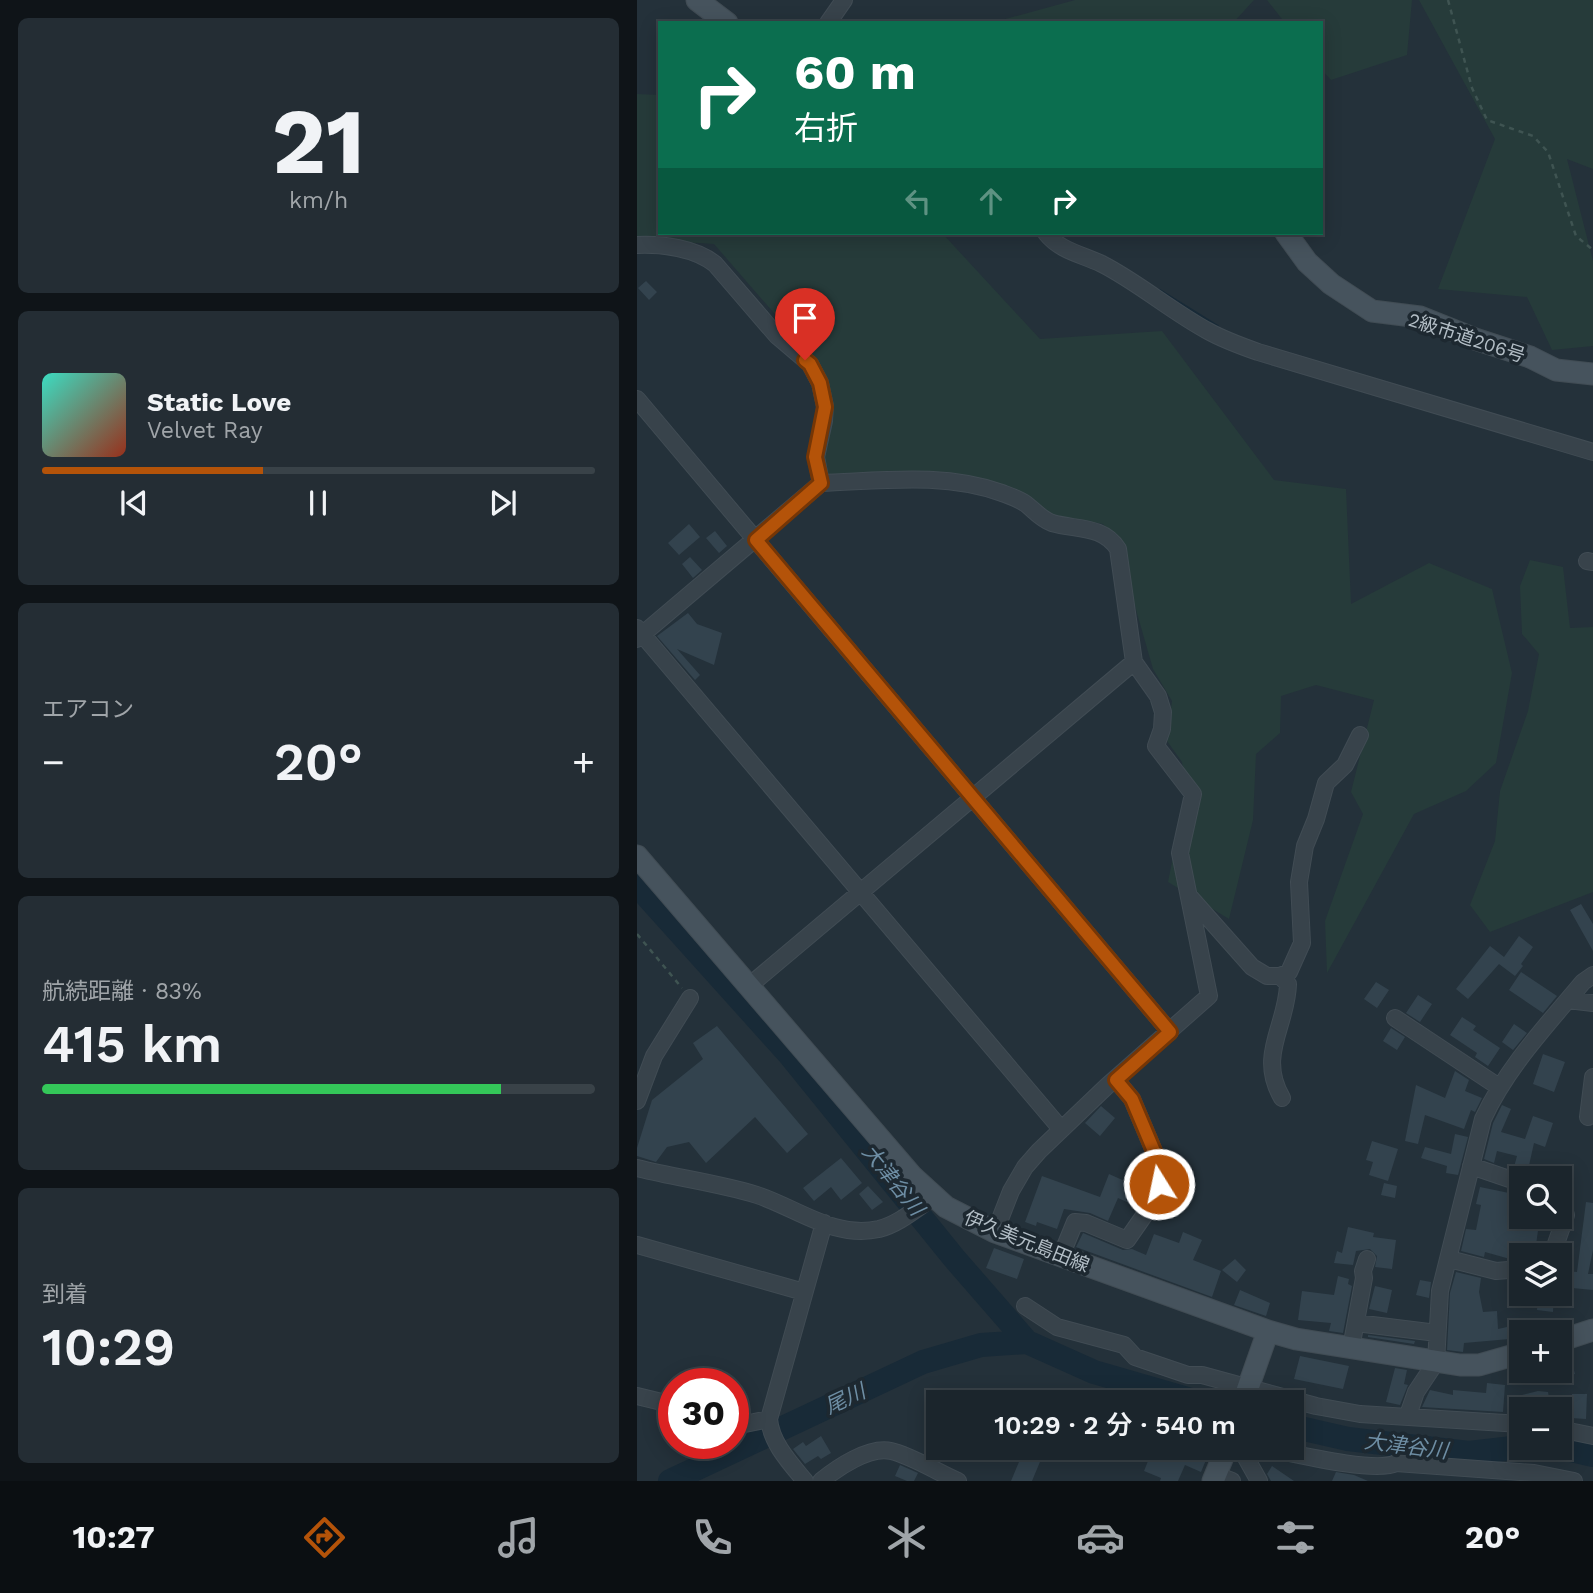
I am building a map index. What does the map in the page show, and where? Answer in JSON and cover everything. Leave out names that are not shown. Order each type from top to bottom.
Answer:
[{"type":"main road","points":[[697,0],[724,21]]},
{"type":"main road","name":"2級市道206号","points":[[1287,235],[1307,262],[1331,284],[1372,311],[1420,317],[1530,357],[1556,370],[1593,374]]},
{"type":"main road","name":"伊久美元島田線","points":[[637,856],[912,1176],[929,1200],[995,1232],[1296,1339],[1436,1362],[1479,1365],[1509,1356]]},
{"type":"main road","points":[[1248,1390],[1268,1331]]},
{"type":"main road","points":[[1572,1337],[1593,1331]]},
{"type":"main road","points":[[1221,1479],[1225,1460]]},
{"type":"street","points":[[829,21],[843,0]]},
{"type":"street","points":[[1048,235],[1065,250],[1102,265],[1207,331],[1230,342],[1593,452]]},
{"type":"street","points":[[637,245],[654,244],[705,256],[777,336],[810,364],[820,383],[825,407],[815,457],[821,483]]},
{"type":"street","points":[[637,399],[1170,1032]]},
{"type":"street","points":[[995,1232],[1011,1191],[1025,1167],[1061,1129],[1209,996],[1180,853],[1193,794],[1156,746],[1163,729],[1163,712],[1158,696],[1133,662],[1118,549],[1111,538],[1100,532],[1051,523],[1023,502],[1003,493],[957,481],[936,479],[821,483],[756,540],[639,634],[1061,1129]]},
{"type":"street","points":[[748,986],[1133,662]]},
{"type":"street","points":[[1189,896],[1260,974],[1280,976],[1289,972],[1301,943],[1301,863],[1316,819],[1321,792],[1326,783],[1345,765],[1360,735]]},
{"type":"street","points":[[1408,1415],[1416,1392],[1436,1362],[1440,1291],[1483,1119],[1499,1087],[1583,982],[1593,975]]},
{"type":"street","points":[[1280,976],[1288,984],[1288,994],[1276,1032],[1271,1071],[1273,1084],[1282,1098]]},
{"type":"street","points":[[637,1101],[654,1056],[690,998]]},
{"type":"street","points":[[1568,1000],[1593,1003]]},
{"type":"street","points":[[1395,1018],[1499,1087]]},
{"type":"street","points":[[1588,1118],[1593,1077]]},
{"type":"street","points":[[1061,1256],[1075,1222],[1086,1223],[1127,1240],[1150,1207],[1159,1184],[1159,1163],[1132,1099],[1116,1080]]},
{"type":"street","points":[[1471,1166],[1509,1179]]},
{"type":"street","points":[[637,1168],[760,1196],[847,1230],[863,1231],[894,1224],[929,1200]]},
{"type":"street","points":[[805,1481],[778,1445],[769,1423],[824,1223]]},
{"type":"street","points":[[637,1245],[804,1292]]},
{"type":"street","points":[[1351,1348],[1367,1259]]},
{"type":"street","points":[[1450,1259],[1496,1271],[1509,1270]]},
{"type":"street","points":[[1025,1306],[1056,1327],[1124,1345],[1135,1357],[1202,1376],[1234,1390]]},
{"type":"street","points":[[1356,1323],[1437,1333]]},
{"type":"street","points":[[637,1396],[658,1401]]},
{"type":"street","points":[[1304,1404],[1360,1414],[1509,1424]]},
{"type":"street","points":[[749,1424],[769,1423]]},
{"type":"street","points":[[1572,1432],[1593,1436]]},
{"type":"street","points":[[821,1481],[843,1464],[865,1455],[891,1451],[958,1481]]},
{"type":"street","points":[[1304,1455],[1389,1467],[1396,1463],[1415,1473],[1534,1473],[1574,1481]]},
{"type":"street","points":[[1247,1460],[1259,1481]]},
{"type":"path","points":[[1448,0],[1472,88],[1487,120],[1533,136],[1548,152],[1576,236],[1593,250]]},
{"type":"path","points":[[637,934],[690,998]]},
{"type":"green space","points":[[1075,0],[1254,0],[1235,21],[998,21]]},
{"type":"green space","points":[[1267,0],[1412,0],[1407,55],[1331,80],[1323,71],[1323,21],[1283,21]]},
{"type":"green space","points":[[1419,0],[1593,0],[1593,169],[1567,159],[1593,261],[1593,346],[1552,350],[1527,297],[1438,289],[1495,139]]},
{"type":"green space","points":[[637,94],[658,95],[658,235],[944,235],[1040,339],[1162,331],[1274,480],[1346,489],[1351,604],[1429,563],[1492,589],[1512,673],[1496,763],[1466,791],[1414,814],[1327,973],[1325,921],[1363,814],[1351,792],[1374,700],[1316,685],[1281,696],[1280,733],[1256,754],[1253,820],[1229,919],[1168,882],[1186,791],[1182,762],[1167,741],[1172,701],[1153,669],[1116,540],[1103,524],[1043,513],[943,474],[828,480],[822,454],[829,407],[812,357],[714,244],[637,239]]},
{"type":"green space","points":[[1530,560],[1563,567],[1570,628],[1593,627],[1593,892],[1490,932],[1470,905],[1495,841],[1500,791],[1528,711],[1539,654],[1522,634],[1520,586]]},
{"type":"building","points":[[646,281],[657,292],[649,300],[638,288]]},
{"type":"building","points":[[689,524],[700,537],[679,555],[668,543]]},
{"type":"building","points":[[715,531],[727,546],[719,553],[706,538]]},
{"type":"building","points":[[690,557],[702,570],[693,578],[682,564]]},
{"type":"building","points":[[688,613],[697,624],[722,633],[714,665],[677,649],[700,675],[695,680],[657,636]]},
{"type":"building","points":[[1581,904],[1593,924],[1593,951],[1570,910]]},
{"type":"building","points":[[1519,936],[1533,947],[1515,976],[1499,964],[1468,999],[1456,989],[1490,946],[1504,957]]},
{"type":"building","points":[[1521,972],[1557,996],[1543,1013],[1509,990]]},
{"type":"building","points":[[1376,982],[1389,990],[1377,1008],[1364,999]]},
{"type":"building","points":[[1418,995],[1432,1004],[1420,1022],[1406,1013]]},
{"type":"building","points":[[1462,1017],[1476,1026],[1473,1030],[1500,1048],[1488,1066],[1475,1057],[1477,1053],[1450,1035]]},
{"type":"building","points":[[1514,1024],[1527,1033],[1513,1050],[1502,1042]]},
{"type":"building","points":[[717,1026],[808,1134],[787,1153],[755,1117],[706,1163],[689,1142],[667,1147],[656,1162],[637,1156],[652,1100],[703,1059],[693,1043]]},
{"type":"building","points":[[1391,1028],[1405,1037],[1397,1050],[1383,1041]]},
{"type":"building","points":[[1543,1054],[1565,1062],[1554,1092],[1533,1084]]},
{"type":"building","points":[[1455,1071],[1469,1080],[1465,1091],[1482,1098],[1475,1112],[1471,1110],[1464,1129],[1425,1115],[1418,1144],[1405,1141],[1416,1085],[1445,1098]]},
{"type":"building","points":[[1502,1105],[1511,1109],[1501,1132],[1525,1139],[1533,1116],[1553,1123],[1545,1147],[1534,1143],[1529,1166],[1514,1166],[1517,1156],[1497,1151],[1494,1163],[1484,1159],[1493,1123]]},
{"type":"building","points":[[1101,1106],[1115,1118],[1100,1136],[1085,1123]]},
{"type":"building","points":[[1455,1134],[1468,1137],[1458,1175],[1446,1173],[1447,1166],[1421,1158],[1425,1147],[1451,1154]]},
{"type":"building","points":[[1372,1141],[1398,1149],[1388,1181],[1369,1175],[1373,1162],[1366,1160]]},
{"type":"building","points":[[841,1158],[862,1183],[841,1200],[831,1187],[814,1201],[803,1188]]},
{"type":"building","points":[[1109,1174],[1136,1186],[1129,1203],[1118,1198],[1108,1221],[1090,1213],[1064,1209],[1057,1229],[1037,1222],[1036,1226],[1025,1222],[1042,1176],[1100,1197]]},
{"type":"building","points":[[1384,1183],[1397,1186],[1395,1198],[1381,1195]]},
{"type":"building","points":[[868,1186],[883,1202],[872,1210],[859,1194]]},
{"type":"building","points":[[1480,1187],[1509,1193],[1509,1229],[1538,1229],[1536,1243],[1509,1243],[1509,1259],[1485,1252],[1484,1257],[1461,1251],[1466,1229],[1476,1230],[1481,1205],[1476,1204]]},
{"type":"building","points":[[1586,1202],[1593,1203],[1593,1250],[1588,1274],[1593,1274],[1593,1290],[1572,1288],[1572,1272],[1577,1272]]},
{"type":"building","points":[[1348,1227],[1374,1233],[1373,1237],[1396,1240],[1392,1269],[1375,1267],[1377,1256],[1370,1249],[1356,1251],[1353,1265],[1334,1263],[1337,1251],[1342,1253]]},
{"type":"building","points":[[1183,1232],[1202,1240],[1193,1260],[1221,1271],[1212,1297],[1076,1247],[1083,1233],[1123,1250],[1132,1249],[1146,1255],[1154,1234],[1179,1243]]},
{"type":"building","points":[[994,1248],[1024,1259],[1017,1279],[986,1268]]},
{"type":"building","points":[[1235,1259],[1246,1270],[1237,1282],[1222,1270]]},
{"type":"building","points":[[1456,1272],[1481,1278],[1479,1292],[1483,1312],[1497,1311],[1498,1329],[1509,1327],[1509,1339],[1464,1343],[1463,1352],[1447,1350],[1450,1293]]},
{"type":"building","points":[[1338,1276],[1349,1279],[1348,1284],[1352,1286],[1343,1333],[1329,1331],[1331,1323],[1298,1320],[1302,1291],[1334,1295]]},
{"type":"building","points":[[1420,1280],[1431,1282],[1429,1298],[1416,1295]]},
{"type":"building","points":[[1375,1286],[1392,1290],[1387,1313],[1369,1309]]},
{"type":"building","points":[[1240,1290],[1270,1303],[1266,1316],[1234,1305]]},
{"type":"building","points":[[1537,1306],[1553,1306],[1553,1312],[1537,1310]]},
{"type":"building","points":[[1368,1335],[1415,1341],[1414,1344]]},
{"type":"building","points":[[1300,1356],[1349,1366],[1343,1389],[1294,1379]]},
{"type":"building","points":[[1395,1368],[1407,1370],[1404,1384],[1408,1385],[1400,1405],[1386,1402]]},
{"type":"building","points":[[1487,1383],[1505,1385],[1503,1412],[1422,1407],[1430,1390],[1453,1395],[1453,1390],[1486,1393]]},
{"type":"building","points":[[1538,1391],[1548,1392],[1549,1397],[1522,1397]]},
{"type":"building","points":[[1572,1394],[1587,1394],[1586,1419],[1572,1418]]},
{"type":"building","points":[[821,1436],[831,1453],[821,1459],[818,1456],[805,1464],[793,1449],[803,1442],[806,1446]]},
{"type":"building","points":[[1020,1460],[1041,1460],[1032,1481],[1011,1481]]},
{"type":"building","points":[[1148,1460],[1206,1460],[1201,1472],[1185,1465],[1178,1481],[1160,1481],[1161,1478],[1144,1471]]},
{"type":"building","points":[[900,1465],[918,1473],[914,1481],[895,1476]]},
{"type":"building","points":[[1272,1466],[1294,1481],[1271,1481],[1267,1474]]},
{"type":"building","points":[[1336,1472],[1354,1475],[1368,1481],[1332,1481]]},
{"type":"waterway","points":[[1159,291],[1217,327]]},
{"type":"waterway","name":"大津谷川","points":[[637,885],[789,1054],[954,1258],[1027,1342],[1094,1372],[1156,1390]]},
{"type":"waterway","name":"尾川","points":[[670,1481],[923,1362],[981,1345],[1027,1342]]},
{"type":"waterway","name":"大津谷川","points":[[1304,1429],[1348,1439],[1469,1453],[1509,1448]]},
{"type":"waterway","name":"大津谷川","points":[[1572,1450],[1593,1455]]},
{"type":"route","points":[[805,360],[820,383],[825,407],[815,457],[821,483],[756,540],[1170,1032],[1116,1080],[1132,1099],[1159,1163],[1159,1184]]}]
